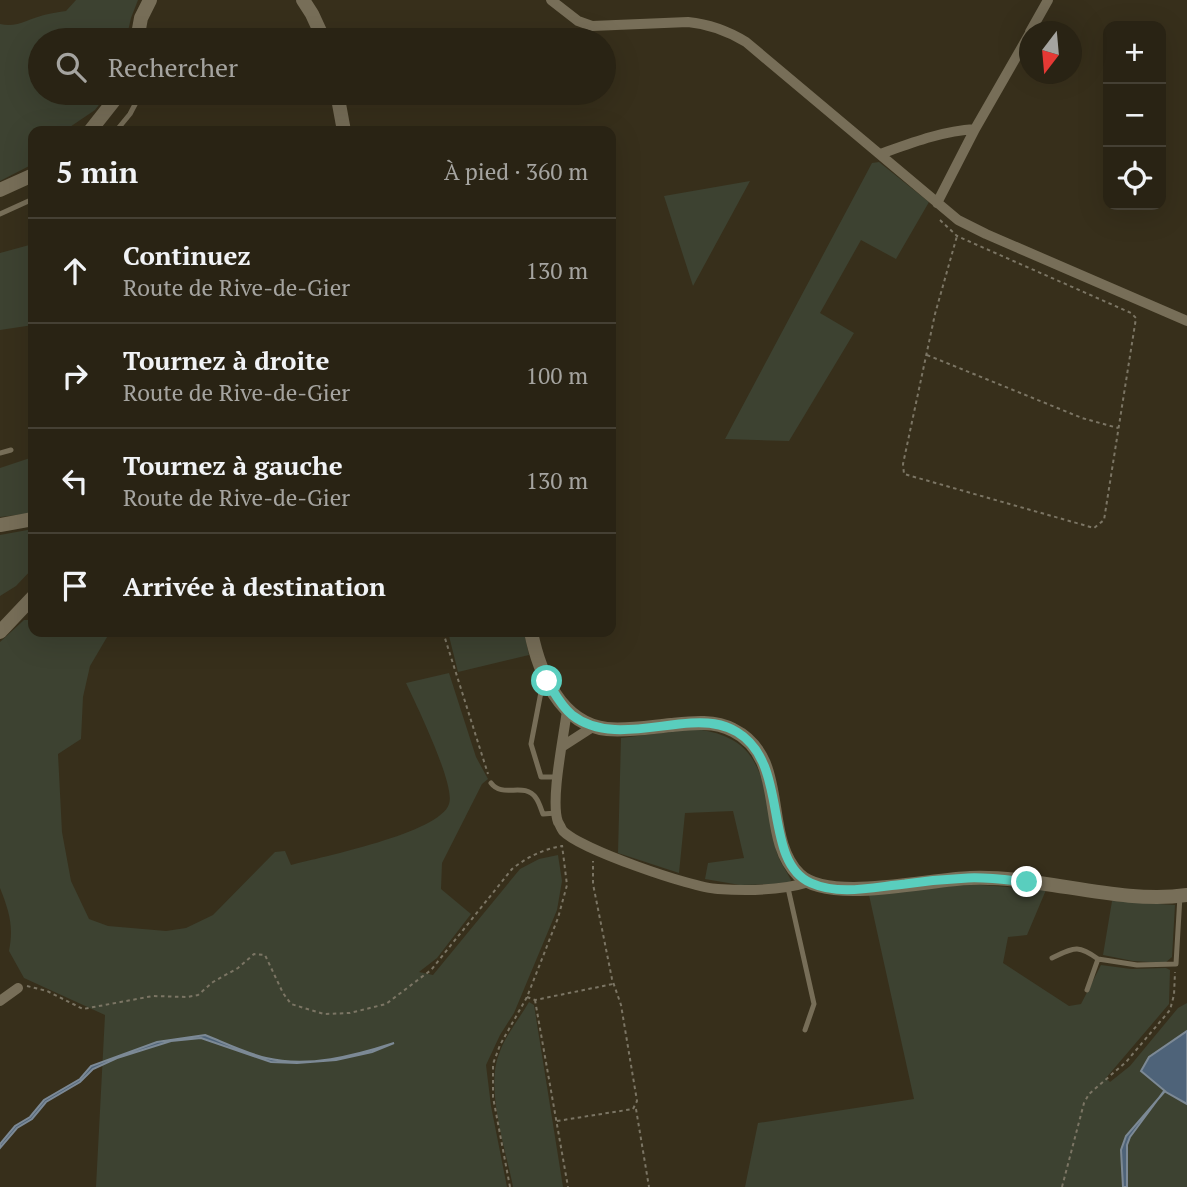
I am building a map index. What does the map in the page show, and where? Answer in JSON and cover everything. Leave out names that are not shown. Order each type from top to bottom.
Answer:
[{"type":"main road","points":[[139,28],[150,0]]},
{"type":"main road","points":[[303,0],[318,28]]},
{"type":"main road","points":[[94,126],[111,105]]},
{"type":"main road","points":[[339,105],[343,126]]},
{"type":"main road","points":[[0,190],[28,177]]},
{"type":"main road","points":[[0,524],[28,520]]},
{"type":"main road","points":[[0,632],[28,602]]},
{"type":"main road","points":[[532,637],[538,661],[548,683],[567,710],[585,723],[607,729],[706,723],[728,727],[743,736],[759,754],[763,763],[788,859],[798,874],[809,882],[825,888],[853,890],[972,878],[1150,897],[1184,895]]},
{"type":"street","points":[[551,0],[578,21],[592,26],[688,22],[702,23],[732,33],[958,220],[1187,321]]},
{"type":"street","points":[[1036,21],[1048,0]]},
{"type":"street","points":[[937,203],[1019,51]]},
{"type":"street","points":[[880,155],[914,142],[958,130],[975,129]]},
{"type":"street","points":[[567,710],[556,813],[564,832],[597,849],[668,876],[716,889],[788,888],[809,882]]},
{"type":"street","points":[[563,746],[594,726]]},
{"type":"street","points":[[0,1001],[18,988]]},
{"type":"lane","points":[[120,126],[135,105]]},
{"type":"lane","points":[[0,214],[28,201]]},
{"type":"lane","points":[[0,453],[11,450]]},
{"type":"lane","points":[[548,683],[541,692],[531,744],[541,777],[558,777]]},
{"type":"lane","points":[[491,783],[501,791],[524,789],[535,796],[543,814],[556,813]]},
{"type":"lane","points":[[788,888],[814,1004],[805,1030]]},
{"type":"lane","points":[[1052,958],[1077,948],[1098,959],[1137,965],[1176,964],[1184,895]]},
{"type":"lane","points":[[1087,990],[1098,959]]},
{"type":"path","points":[[937,203],[937,217],[944,227],[957,236],[1131,313],[1136,318],[1104,520],[1094,528],[904,474],[903,464],[926,355],[957,236]]},
{"type":"path","points":[[926,355],[1082,418],[1119,428]]},
{"type":"path","points":[[445,637],[491,783]]},
{"type":"path","points":[[510,1187],[493,1097],[493,1064],[500,1045],[527,997],[564,900],[564,832]]},
{"type":"path","points":[[18,988],[26,985],[47,991],[83,1009],[153,996],[187,997],[198,995],[213,982],[239,968],[254,954],[265,955],[291,1004],[324,1014],[367,1010],[386,1004],[431,970],[512,869],[523,860],[562,846]]},
{"type":"path","points":[[597,849],[592,874],[626,1032],[649,1187]]},
{"type":"path","points":[[1062,1187],[1084,1103],[1089,1094],[1126,1062],[1170,1010],[1176,964]]},
{"type":"path","points":[[527,997],[535,1000],[614,984]]},
{"type":"path","points":[[535,1000],[568,1187]]},
{"type":"path","points":[[557,1121],[636,1107]]},
{"type":"green space","points":[[76,0],[138,0],[129,28],[28,28],[28,105],[99,105],[71,126],[28,126],[28,167],[0,181],[0,24],[17,24],[66,11]]},
{"type":"green space","points":[[879,162],[929,202],[896,259],[861,240],[820,313],[854,333],[789,441],[725,439],[872,163]]},
{"type":"green space","points":[[750,181],[693,286],[664,196]]},
{"type":"green space","points":[[28,245],[28,326],[0,330],[0,253]]},
{"type":"green space","points":[[28,459],[28,514],[0,517],[0,468]]},
{"type":"green space","points":[[28,530],[28,573],[16,586],[0,596],[0,535]]},
{"type":"green space","points":[[24,620],[28,620],[28,637],[107,637],[90,666],[83,697],[81,739],[58,754],[62,832],[71,881],[89,919],[108,926],[166,931],[186,928],[213,915],[275,852],[285,851],[291,865],[403,834],[441,815],[449,804],[447,780],[406,683],[449,673],[476,757],[488,779],[482,784],[442,863],[441,889],[471,914],[437,958],[419,972],[433,975],[520,869],[539,859],[558,855],[562,881],[557,910],[514,1013],[486,1065],[507,1187],[96,1187],[105,1015],[24,978],[9,951],[10,919],[0,888],[0,642]]},
{"type":"green space","points":[[449,637],[525,637],[529,655],[458,672]]},
{"type":"green space","points":[[694,729],[716,733],[732,740],[745,749],[754,761],[765,791],[777,853],[791,880],[789,884],[740,885],[705,879],[708,863],[744,858],[733,811],[685,813],[679,873],[618,853],[621,738]]},
{"type":"green space","points":[[968,884],[1046,890],[1027,935],[1008,937],[1003,963],[1069,1006],[1081,1004],[1101,965],[1170,970],[1169,1004],[1106,1078],[1110,1082],[1130,1066],[1178,1008],[1187,1003],[1187,1031],[1149,1057],[1165,1091],[1187,1104],[1187,1187],[745,1187],[758,1123],[914,1099],[869,895]]},
{"type":"green space","points":[[1112,901],[1175,905],[1172,957],[1165,963],[1133,961],[1103,955]]},
{"type":"green space","points":[[529,1002],[534,1005],[563,1187],[513,1187],[498,1120],[495,1068],[508,1034]]},
{"type":"water","points":[[1187,1031],[1187,1104],[1165,1091],[1141,1071],[1149,1057]]},
{"type":"water","points":[[205,1035],[258,1056],[298,1062],[347,1056],[394,1043],[372,1052],[336,1060],[297,1063],[271,1062],[201,1038],[171,1041],[117,1058],[93,1069],[80,1082],[46,1102],[32,1119],[17,1128],[0,1148],[0,1144],[15,1126],[30,1117],[44,1100],[80,1079],[91,1066],[157,1042]]},
{"type":"water","points":[[1158,1099],[1130,1137],[1127,1145],[1127,1187],[1123,1187],[1121,1150],[1126,1136]]},
{"type":"route","points":[[547,681],[572,715],[594,726],[632,729],[706,723],[728,727],[743,736],[751,743],[763,763],[788,859],[798,874],[809,882],[825,888],[853,890],[972,878],[1027,882]]}]
